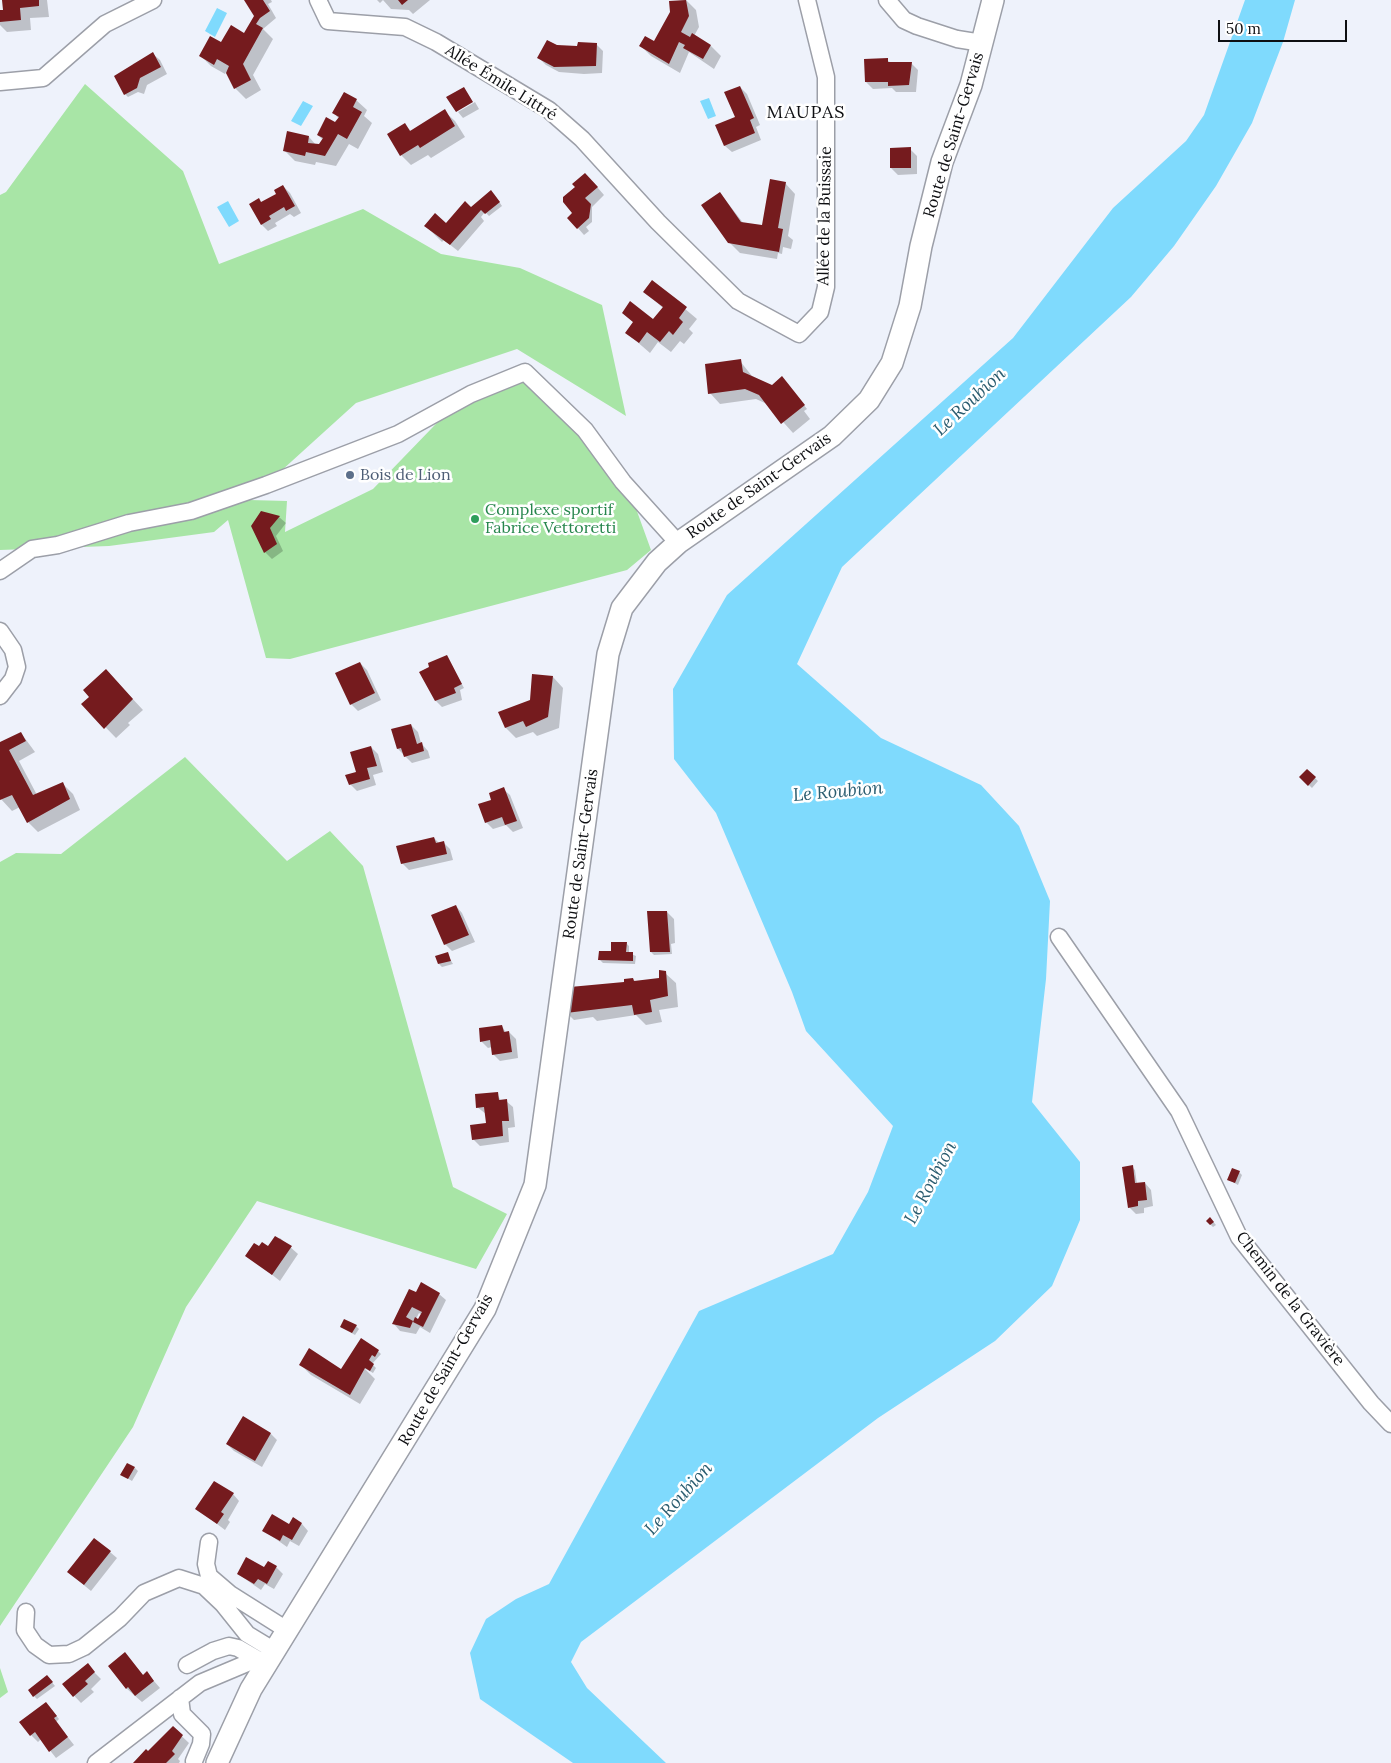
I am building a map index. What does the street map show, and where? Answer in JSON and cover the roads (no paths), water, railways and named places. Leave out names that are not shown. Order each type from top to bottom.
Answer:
[{"type":"street","points":[[0,82],[43,78],[105,24],[153,0]]},
{"type":"street","name":"Allée Émile Littré","points":[[318,0],[328,20],[405,27],[436,42],[549,110],[582,139],[658,222]]},
{"type":"street","name":"Allée de la Buissaie","points":[[658,222],[738,301],[799,334],[820,312],[826,287],[826,77],[807,0]]},
{"type":"street","points":[[887,0],[904,20],[917,26],[982,43]]},
{"type":"street","name":"Route de Saint-Gervais","points":[[217,1763],[266,1657],[288,1630],[485,1309],[535,1185],[608,654],[622,608],[657,562],[678,543],[832,436],[869,400],[892,362],[910,306],[921,246],[942,162],[971,85],[993,0]]},
{"type":"street","points":[[0,571],[32,549],[58,545],[129,523],[191,511],[266,485],[398,434],[471,394],[525,372],[585,430],[623,482],[678,543]]},
{"type":"street","points":[[0,630],[13,650],[17,667],[13,679],[0,696]]},
{"type":"street","name":"Chemin de la Gravière","points":[[1059,937],[1179,1111],[1239,1237],[1371,1403],[1391,1424]]},
{"type":"street","points":[[210,1542],[206,1564],[209,1576],[230,1594],[288,1630]]},
{"type":"street","points":[[26,1612],[25,1630],[35,1645],[50,1655],[69,1654],[84,1647],[120,1618],[144,1593],[179,1578],[204,1586],[223,1604],[266,1657]]},
{"type":"street","points":[[187,1665],[213,1651],[229,1646],[266,1657]]},
{"type":"street","points":[[96,1763],[200,1683],[266,1657]]},
{"type":"street","points":[[180,1698],[182,1714],[202,1734],[201,1744],[194,1761]]},
{"type":"water","name":"Le Roubion","points":[[1245,0],[1295,0],[1283,42],[1252,123],[1216,186],[1174,246],[1131,297],[842,567],[797,664],[881,738],[981,785],[1019,826],[1050,901],[1046,979],[1032,1102],[1080,1162],[1080,1220],[1052,1286],[995,1341],[878,1418],[581,1642],[571,1662],[587,1688],[666,1763],[573,1763],[480,1699],[470,1653],[486,1619],[516,1599],[549,1584],[699,1311],[833,1254],[868,1192],[893,1126],[806,1031],[792,992],[716,813],[674,759],[673,689],[727,595],[1013,338],[1113,208],[1186,141],[1204,115]]},
{"type":"water","points":[[217,8],[227,13],[215,37],[205,31]]},
{"type":"water","points":[[709,98],[716,116],[708,119],[700,101]]},
{"type":"water","points":[[303,101],[313,106],[301,126],[291,121]]},
{"type":"water","points":[[228,201],[239,221],[229,227],[217,207]]},
{"type":"place","name":"Bois de Lion","points":[[350,475]]},
{"type":"place","name":"Complexe sportif Fabrice Vettoretti","points":[[475,519]]},
{"type":"district","name":"MAUPAS","points":[[806,113]]}]
